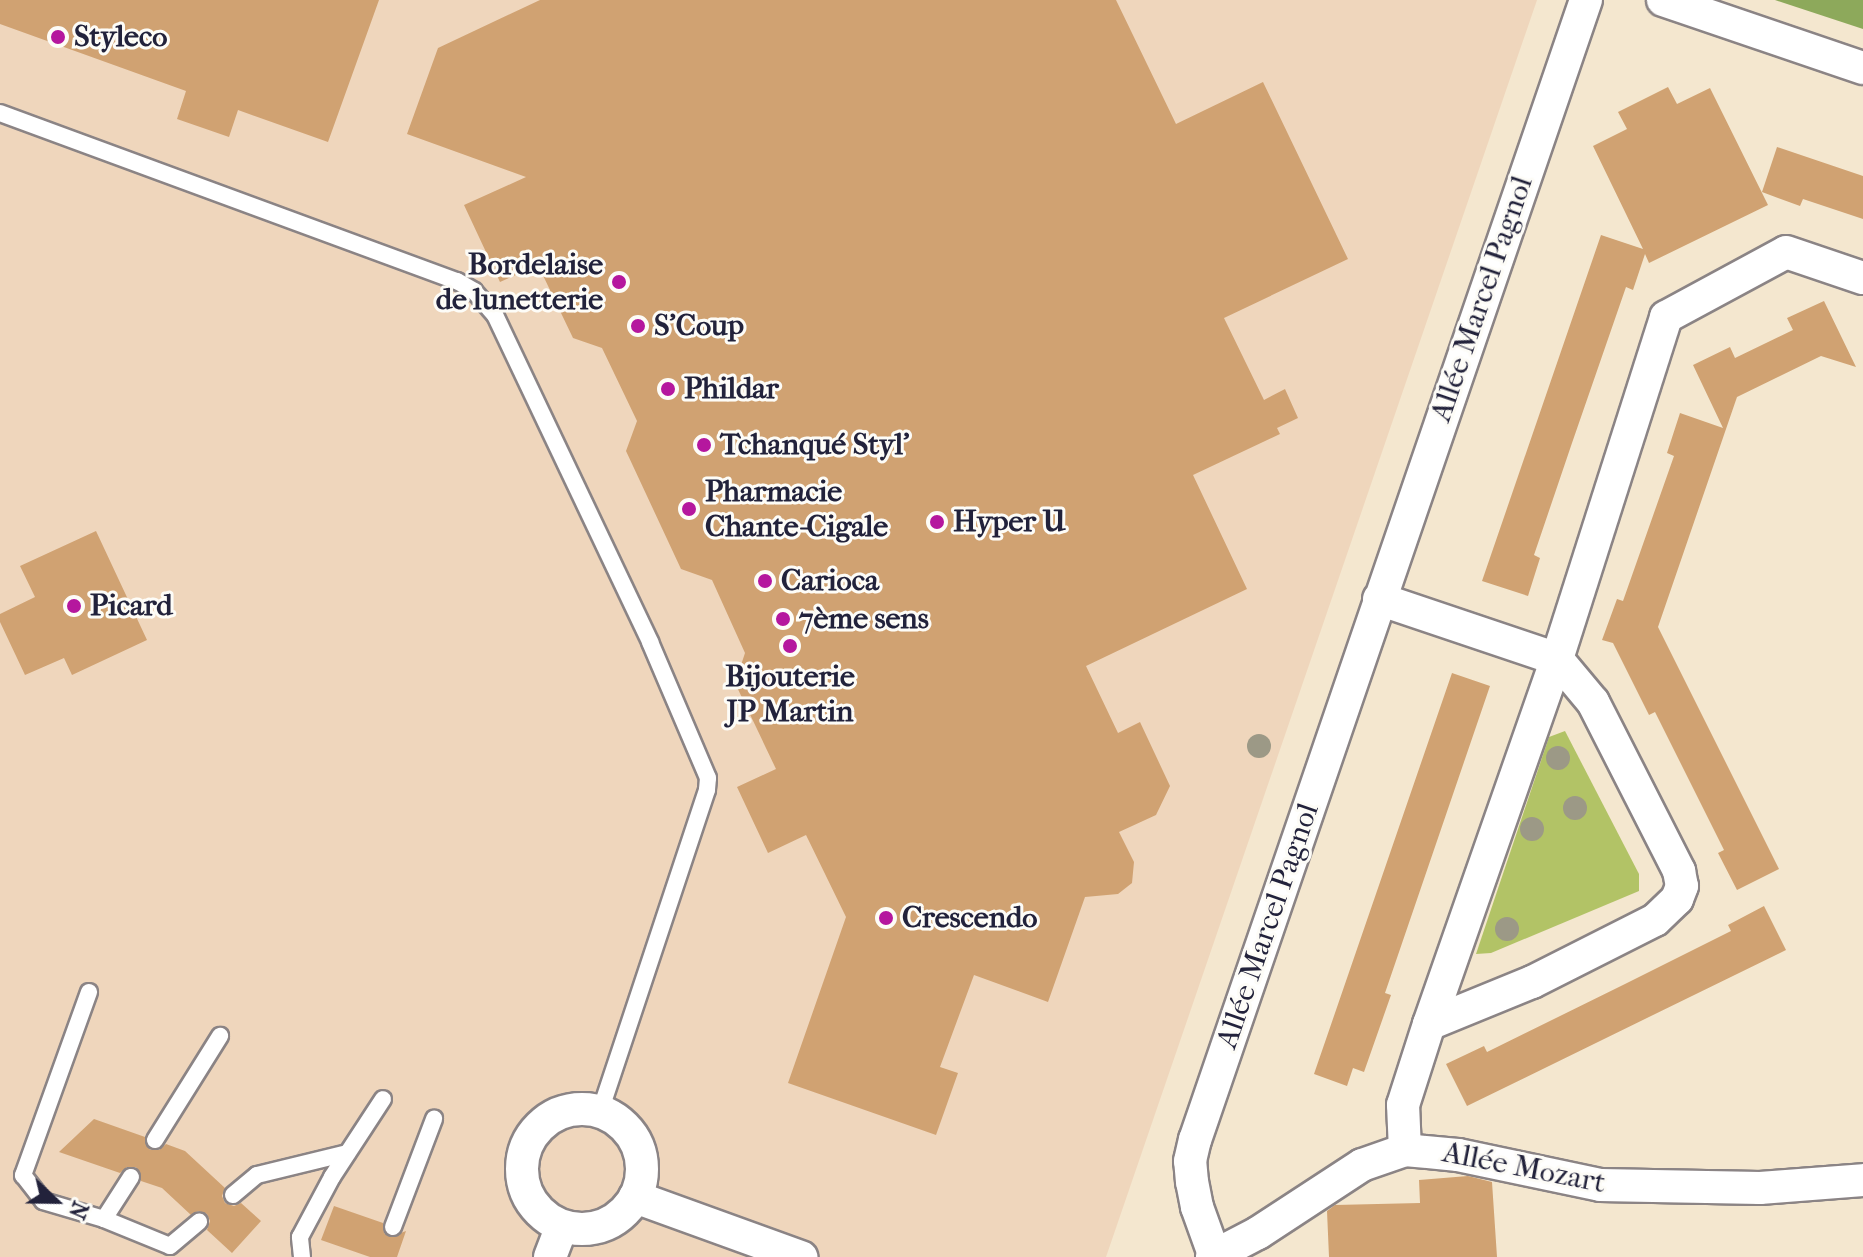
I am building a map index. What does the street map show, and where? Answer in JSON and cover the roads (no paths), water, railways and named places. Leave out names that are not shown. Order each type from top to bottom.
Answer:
[{"type":"street","name":"Allée Marcel Pagnol","points":[[1214,1257],[1192,1182],[1190,1161],[1195,1140],[1586,0]]},
{"type":"street","points":[[1663,0],[1863,68]]},
{"type":"street","points":[[1405,1150],[1403,1105],[1557,659],[1666,317],[1786,252],[1863,278]]},
{"type":"street","points":[[1379,599],[1557,659],[1593,702],[1679,871],[1682,886],[1677,899],[1655,920],[1532,982],[1429,1024]]},
{"type":"street","points":[[581,1109],[600,1111],[619,1121],[632,1137],[641,1156],[642,1177],[635,1197],[612,1221],[579,1229],[562,1226],[546,1218],[529,1198],[522,1172],[523,1154],[531,1136],[544,1121],[581,1109]]},
{"type":"street","name":"Allée Mozart","points":[[1214,1257],[1258,1233],[1362,1165],[1405,1150],[1458,1155],[1600,1185],[1860,1188]]},
{"type":"street","points":[[635,1197],[801,1257]]},
{"type":"street","points":[[550,1257],[562,1226]]},
{"type":"lane","points":[[0,113],[457,281],[474,291],[495,315],[650,642],[708,778],[707,790],[600,1111]]},
{"type":"lane","points":[[89,992],[23,1175],[43,1201],[104,1219],[170,1246],[199,1222]]},
{"type":"lane","points":[[155,1140],[220,1036]]},
{"type":"lane","points":[[302,1257],[300,1237],[347,1153],[383,1099]]},
{"type":"lane","points":[[393,1227],[434,1119]]},
{"type":"lane","points":[[233,1195],[257,1175],[347,1153]]},
{"type":"lane","points":[[104,1219],[131,1177]]},
{"type":"place","name":"Styleco","points":[[58,37]]},
{"type":"place","name":"Bordelaise de lunetterie","points":[[619,282]]},
{"type":"place","name":"S’Coup","points":[[638,326]]},
{"type":"place","name":"Phildar","points":[[668,389]]},
{"type":"place","name":"Tchanqué Styl’","points":[[704,445]]},
{"type":"place","name":"Pharmacie Chante-Cigale","points":[[689,509]]},
{"type":"place","name":"Hyper U","points":[[937,522]]},
{"type":"place","name":"Carioca","points":[[765,581]]},
{"type":"place","name":"Picard","points":[[74,606]]},
{"type":"place","name":"7ème sens","points":[[783,619]]},
{"type":"place","name":"Bijouterie JP Martin","points":[[790,646]]},
{"type":"place","name":"Crescendo","points":[[886,918]]}]
